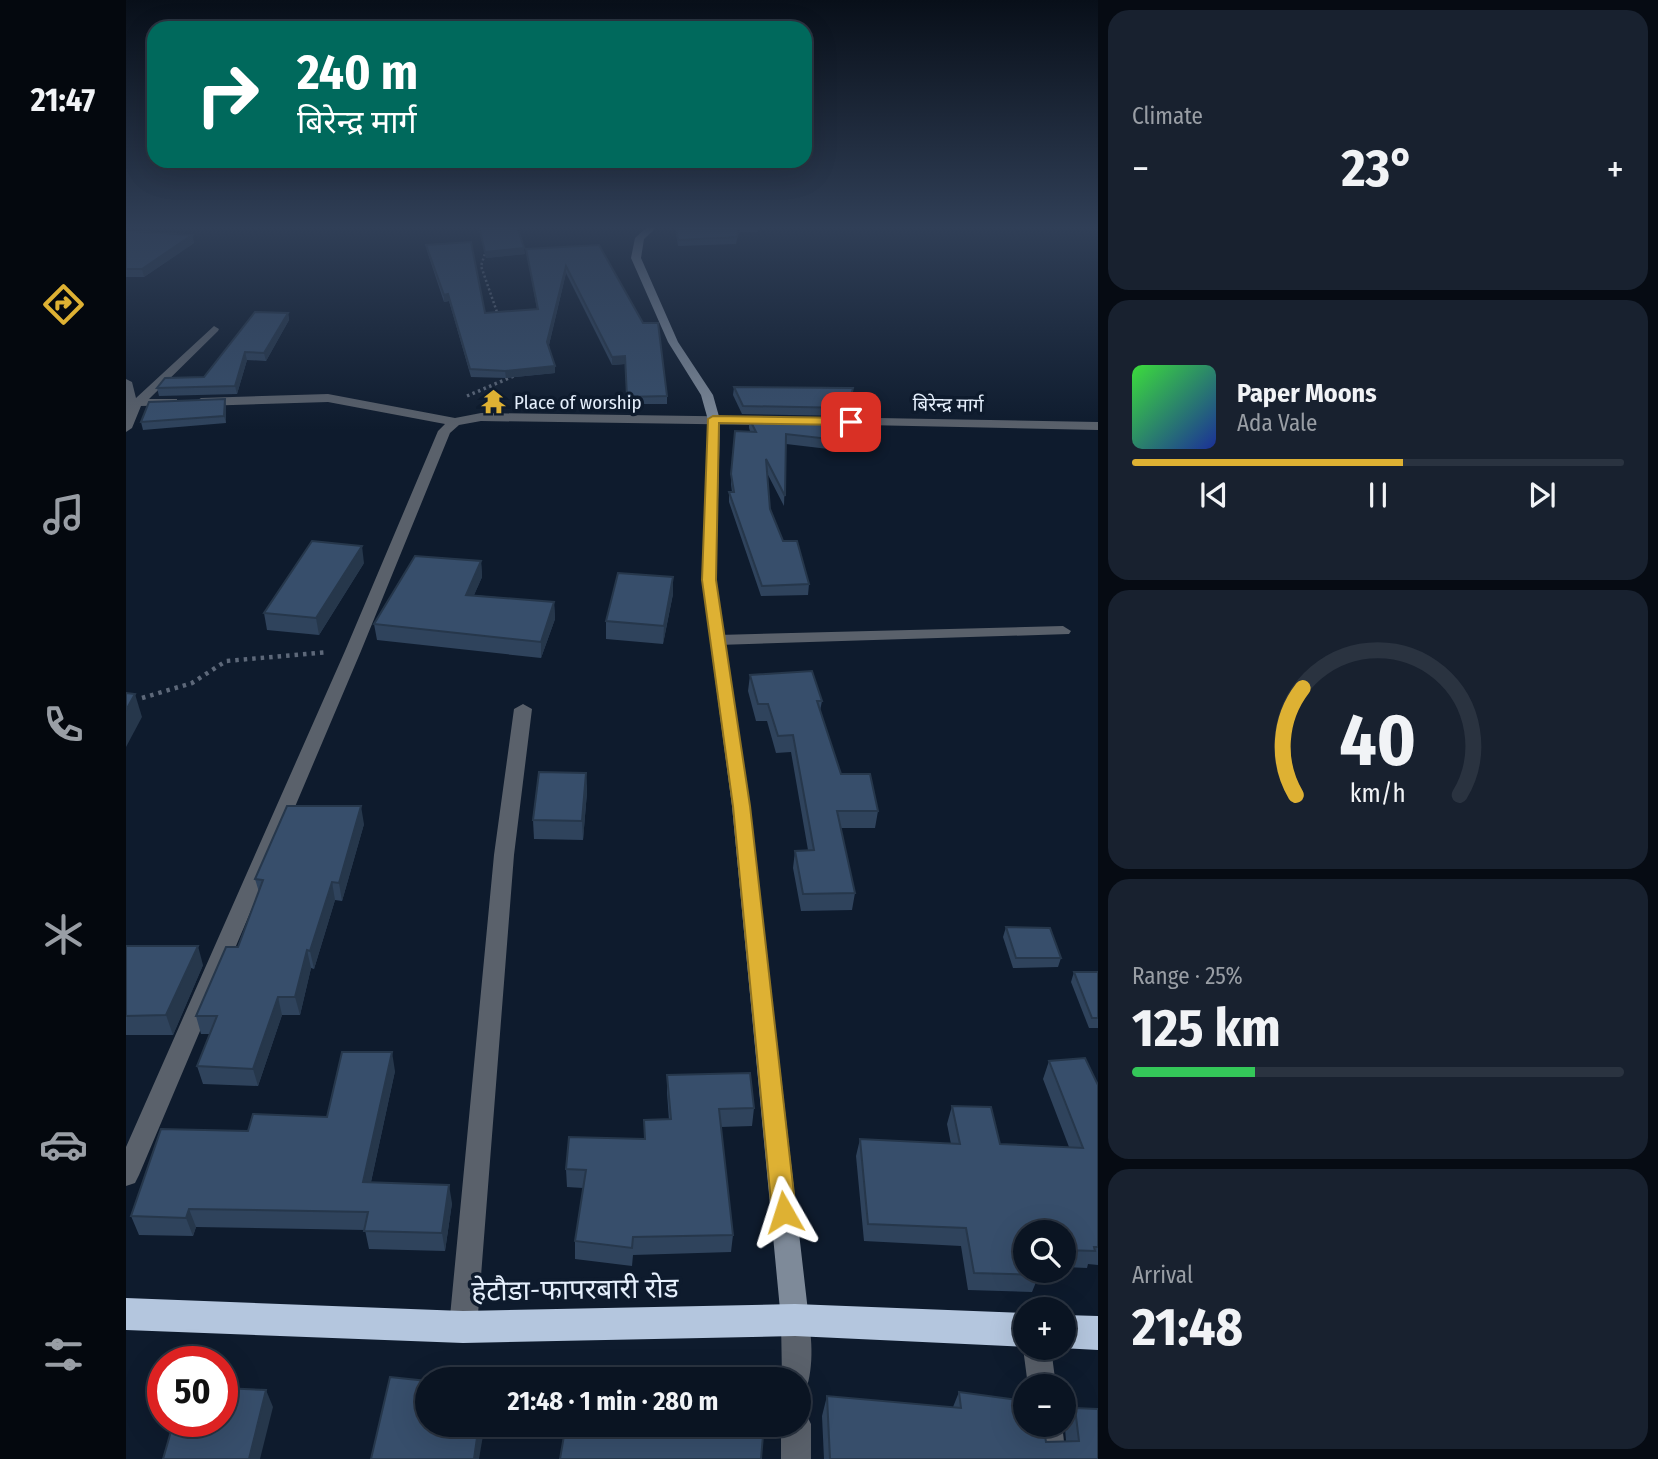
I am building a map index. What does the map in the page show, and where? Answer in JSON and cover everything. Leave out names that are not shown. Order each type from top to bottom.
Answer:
[{"type":"highway","name":"हेटौडा-फापरबारी रोड","points":[[126,1314],[463,1326],[795,1320],[1013,1329]]},
{"type":"highway","points":[[1076,1332],[1098,1333]]},
{"type":"main road","points":[[652,294],[673,342],[707,395],[713,419],[709,580],[741,806],[795,1320]]},
{"type":"street","points":[[126,428],[135,405],[214,329]]},
{"type":"street","points":[[126,382],[135,405]]},
{"type":"street","points":[[135,405],[328,398],[455,422],[481,417],[782,421]]},
{"type":"street","name":"बिरेन्द्र मार्ग","points":[[810,421],[1098,426]]},
{"type":"street","points":[[126,1175],[353,650],[444,431],[455,422]]},
{"type":"street","points":[[718,640],[1063,631]]},
{"type":"street","points":[[463,1326],[504,855],[523,709]]},
{"type":"street","points":[[795,1320],[796,1367]]},
{"type":"street","points":[[796,1437],[796,1459]]},
{"type":"street","points":[[1048,1437],[1051,1459]]},
{"type":"path","points":[[491,294],[501,320]]},
{"type":"path","points":[[455,422],[449,410],[455,401],[515,377],[519,370]]},
{"type":"path","points":[[142,698],[192,683],[226,661],[353,650]]},
{"type":"building","points":[[448,294],[481,294],[485,313],[538,309],[535,294],[559,294],[547,342],[555,366],[505,371],[470,369]]},
{"type":"building","points":[[580,294],[627,294],[643,323],[658,323],[667,396],[627,397],[625,356],[612,357]]},
{"type":"building","points":[[255,312],[288,313],[264,353],[245,352],[235,386],[157,388],[165,378],[204,377]]},
{"type":"building","points":[[734,387],[853,388],[848,408],[743,406]]},
{"type":"building","points":[[225,399],[224,416],[141,422],[149,402]]},
{"type":"building","points":[[749,418],[844,419],[838,440],[786,434],[785,496],[766,459],[770,509],[783,541],[797,541],[809,584],[762,586],[729,492],[734,492],[731,474],[735,431],[756,432]]},
{"type":"building","points":[[312,541],[362,546],[316,618],[264,613]]},
{"type":"building","points":[[415,556],[481,561],[466,595],[554,602],[541,642],[374,624]]},
{"type":"building","points":[[618,573],[673,577],[664,626],[606,621]]},
{"type":"building","points":[[812,671],[822,701],[817,701],[841,774],[870,774],[878,811],[837,811],[855,893],[803,894],[795,851],[814,850],[793,735],[778,736],[768,704],[758,704],[750,675]]},
{"type":"building","points":[[126,693],[135,694],[126,710]]},
{"type":"building","points":[[539,772],[586,773],[582,821],[533,820]]},
{"type":"building","points":[[287,806],[361,806],[339,883],[332,882],[310,951],[307,950],[295,997],[278,997],[253,1069],[197,1066],[217,1016],[196,1016],[226,947],[238,947],[263,880],[255,879]]},
{"type":"building","points":[[1006,927],[1050,928],[1061,958],[1016,958]]},
{"type":"building","points":[[126,946],[198,946],[166,1015],[126,1016]]},
{"type":"building","points":[[1074,972],[1098,972],[1098,1018],[1092,1018]]},
{"type":"building","points":[[342,1052],[392,1052],[363,1182],[449,1185],[442,1233],[364,1231],[368,1212],[189,1209],[186,1218],[131,1216],[161,1129],[248,1131],[253,1114],[327,1117]]},
{"type":"building","points":[[1085,1058],[1098,1085],[1098,1247],[1094,1247],[1095,1251],[1076,1250],[1076,1220],[1013,1220],[1013,1274],[974,1273],[966,1228],[868,1224],[860,1139],[960,1144],[952,1106],[991,1107],[1000,1144],[1083,1148],[1049,1061]]},
{"type":"building","points":[[750,1073],[754,1108],[719,1109],[733,1235],[633,1237],[632,1248],[575,1241],[586,1170],[566,1169],[569,1137],[645,1139],[644,1120],[671,1119],[667,1075]]},
{"type":"building","points":[[390,1377],[415,1380],[415,1437],[477,1437],[474,1459],[371,1459]]},
{"type":"building","points":[[238,1389],[266,1390],[249,1459],[163,1459],[169,1437],[238,1437]]},
{"type":"building","points":[[959,1392],[1013,1399],[1013,1437],[1045,1437],[1046,1442],[1079,1441],[1076,1408],[1098,1409],[1098,1459],[830,1459],[827,1396],[961,1408]]},
{"type":"building","points":[[564,1437],[763,1437],[761,1459],[560,1459]]},
{"type":"place","name":"Place of worship","points":[[494,402]]},
{"type":"route","points":[[784,1212],[741,806],[709,580],[713,419],[851,422]]}]
